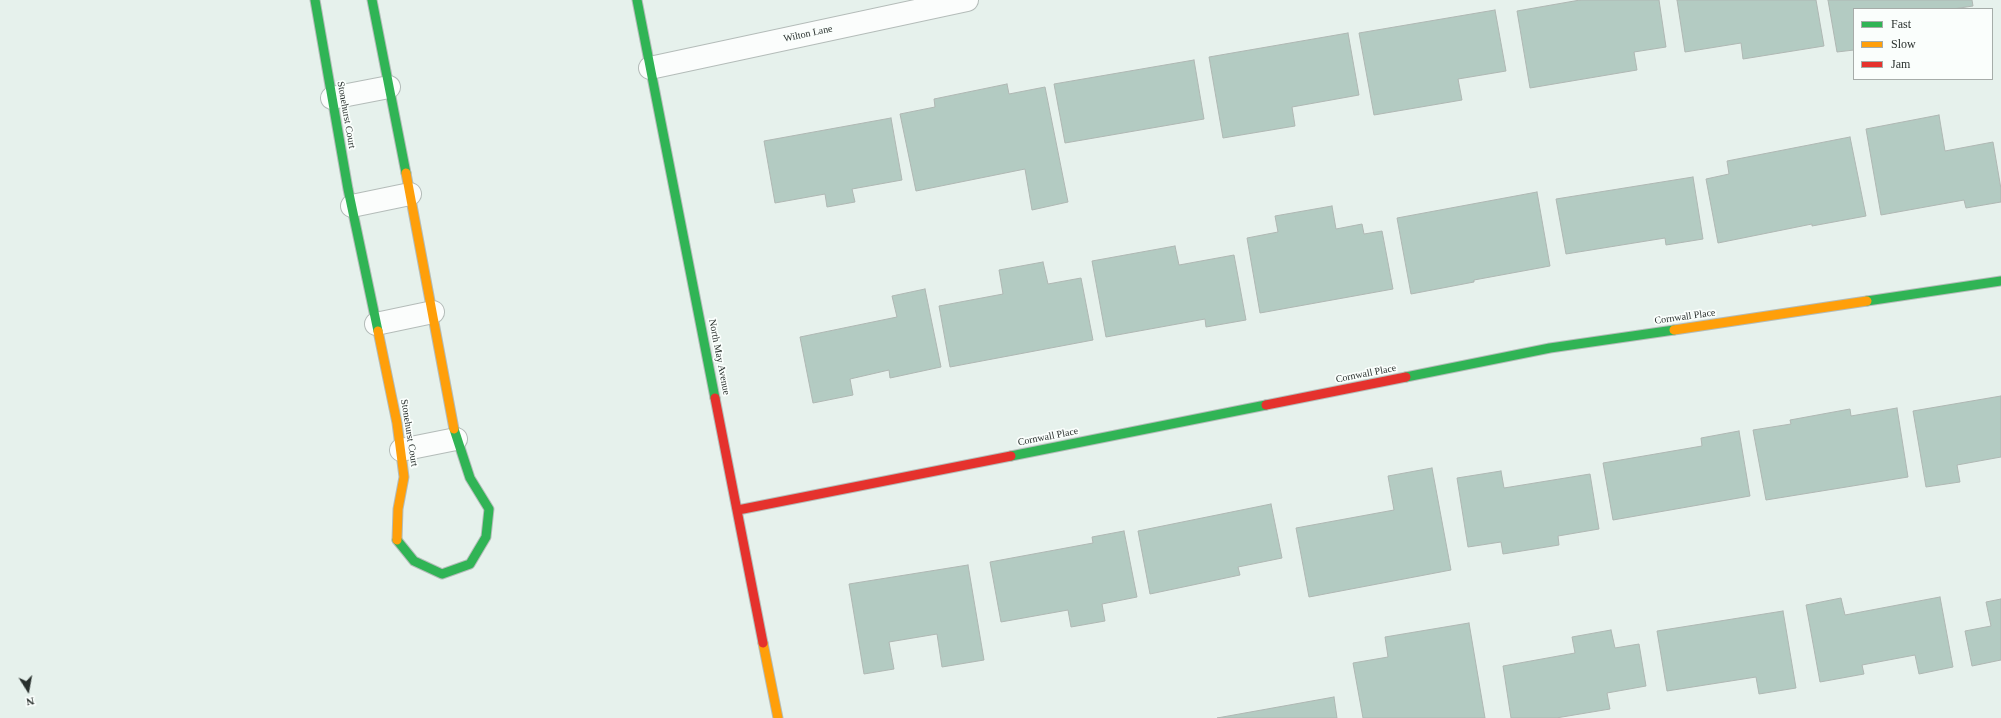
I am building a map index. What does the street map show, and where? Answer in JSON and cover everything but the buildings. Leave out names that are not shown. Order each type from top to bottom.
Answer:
[{"type":"street","name":"Stonehurst Court","points":[[315,0],[352,206],[401,450],[404,477],[398,509],[397,542],[414,561],[442,574],[470,564],[486,537],[489,509],[470,478],[456,439],[433,312],[372,0]]},
{"type":"street","name":"North May Avenue","points":[[636,0],[778,718]]},
{"type":"street","name":"Wilton Lane","points":[[650,68],[967,0]]},
{"type":"street","points":[[332,98],[389,87]]},
{"type":"street","points":[[352,206],[410,194]]},
{"type":"street","name":"Cornwall Place","points":[[738,510],[1550,348],[2001,281]]},
{"type":"street","points":[[376,324],[433,312]]},
{"type":"street","points":[[401,450],[456,439]]},
{"type":"traffic: fast","points":[[315,0],[348,189],[378,331]]},
{"type":"traffic: fast","points":[[372,0],[406,173]]},
{"type":"traffic: fast","points":[[637,0],[715,398]]},
{"type":"traffic: fast","points":[[1867,301],[2001,281]]},
{"type":"traffic: fast","points":[[1406,377],[1550,348],[1674,330]]},
{"type":"traffic: fast","points":[[1011,456],[1266,405]]},
{"type":"traffic: fast","points":[[397,540],[414,561],[442,574],[470,564],[486,537],[489,509],[470,478],[454,429]]},
{"type":"traffic: slow","points":[[406,173],[454,429]]},
{"type":"traffic: slow","points":[[1674,330],[1867,301]]},
{"type":"traffic: slow","points":[[378,331],[397,423],[404,477],[398,509],[397,540]]},
{"type":"traffic: slow","points":[[763,643],[778,718]]},
{"type":"traffic: jam","points":[[1266,405],[1406,377]]},
{"type":"traffic: jam","points":[[715,398],[763,643]]},
{"type":"traffic: jam","points":[[738,510],[1011,456]]}]
